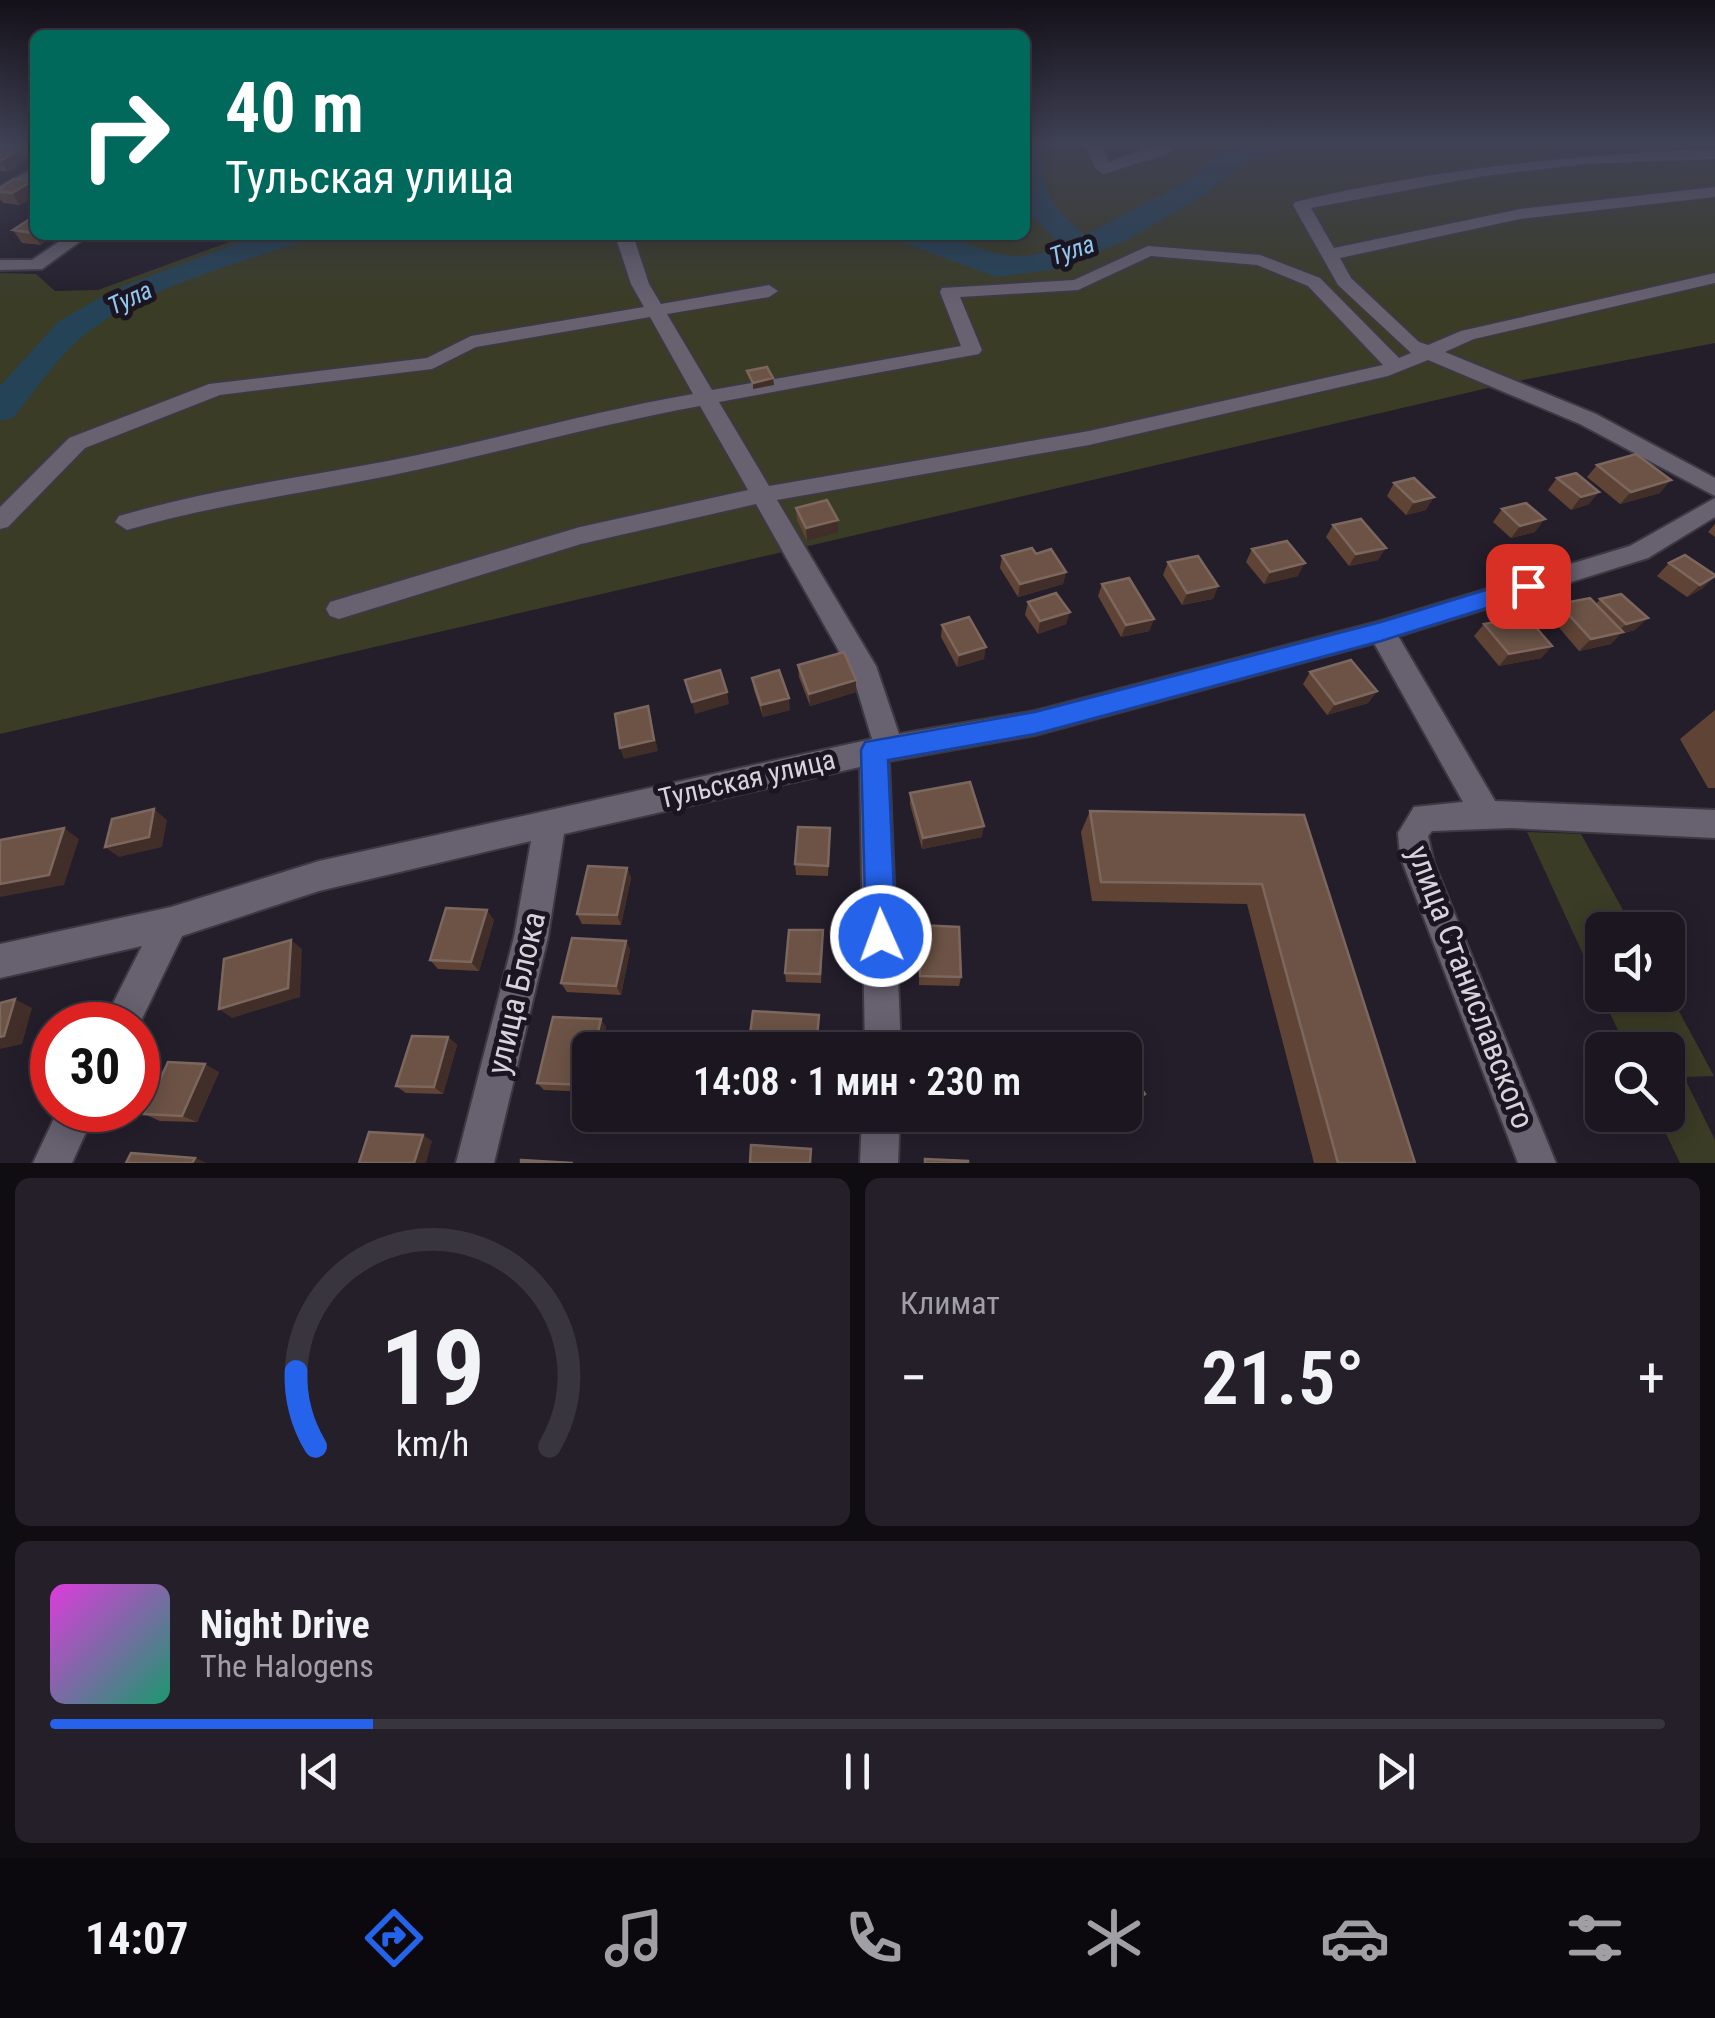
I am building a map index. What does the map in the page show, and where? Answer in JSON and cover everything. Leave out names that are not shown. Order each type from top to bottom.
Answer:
[{"type":"street","points":[[1347,196],[1301,205],[1344,281],[1412,346],[1588,419],[1715,488]]},
{"type":"street","points":[[1329,255],[1450,224],[1550,206],[1665,196]]},
{"type":"street","points":[[0,265],[36,265],[73,240]]},
{"type":"street","points":[[626,240],[640,284],[866,674],[882,749],[883,1032]]},
{"type":"street","points":[[128,522],[200,500],[390,468],[602,417],[972,350],[949,292],[1078,285],[1148,252],[1260,260],[1314,282],[1397,367]]},
{"type":"street","points":[[339,610],[580,536],[760,495],[1089,438],[1397,367],[1468,335],[1715,278]]},
{"type":"street","points":[[0,521],[76,443],[216,389],[432,362],[471,342],[769,291]]},
{"type":"street","name":"Тульская улица","points":[[0,961],[171,923],[319,876],[882,749],[1035,723],[1381,631],[1639,552],[1715,506]]},
{"type":"street","points":[[1381,631],[1487,815],[1715,824]]},
{"type":"street","name":"улица Станиславского","points":[[1487,815],[1425,817],[1412,832],[1411,844],[1538,1163]]},
{"type":"street","name":"улица Блока","points":[[476,1163],[531,937],[550,823]]},
{"type":"street","points":[[132,1002],[171,923]]},
{"type":"street","points":[[52,1163],[67,1132]]},
{"type":"street","points":[[880,1163],[881,1132]]},
{"type":"green space","points":[[1030,196],[1715,196],[1715,343],[1518,381],[0,734],[0,273],[36,274],[55,291],[98,290],[234,240],[1030,240]]},
{"type":"green space","points":[[1527,832],[1581,834],[1624,912],[1585,912],[1585,958]]},
{"type":"green space","points":[[1610,1012],[1679,1012],[1714,1076],[1685,1077],[1685,1032],[1619,1032]]},
{"type":"green space","points":[[1685,1079],[1715,1140],[1715,1163],[1680,1163],[1665,1132],[1685,1132]]},
{"type":"building","points":[[30,219],[30,233],[13,230]]},
{"type":"building","points":[[767,367],[773,378],[753,383],[747,371]]},
{"type":"building","points":[[1636,454],[1671,480],[1631,492],[1597,465]]},
{"type":"building","points":[[1576,473],[1599,492],[1581,497],[1557,478]]},
{"type":"building","points":[[1414,478],[1434,497],[1414,502],[1394,483]]},
{"type":"building","points":[[827,500],[838,520],[806,528],[796,508]]},
{"type":"building","points":[[1526,503],[1545,519],[1520,526],[1502,509]]},
{"type":"building","points":[[1361,519],[1386,548],[1356,554],[1333,525]]},
{"type":"building","points":[[1287,541],[1305,563],[1270,572],[1252,549]]},
{"type":"building","points":[[1032,548],[1036,554],[1051,549],[1066,572],[1020,584],[1002,556]]},
{"type":"building","points":[[1685,555],[1715,576],[1700,585],[1669,563]]},
{"type":"building","points":[[1198,556],[1218,586],[1187,593],[1168,562]]},
{"type":"building","points":[[1129,578],[1154,619],[1126,625],[1102,584]]},
{"type":"building","points":[[1056,593],[1070,612],[1040,621],[1028,602]]},
{"type":"building","points":[[1621,594],[1648,618],[1626,624],[1600,599]]},
{"type":"building","points":[[1590,598],[1623,632],[1591,639],[1559,604]]},
{"type":"building","points":[[1526,616],[1552,646],[1509,654],[1484,624]]},
{"type":"building","points":[[969,617],[986,647],[959,655],[942,625]]},
{"type":"building","points":[[844,652],[856,680],[809,694],[798,665]]},
{"type":"building","points":[[1351,660],[1377,691],[1335,704],[1310,672]]},
{"type":"building","points":[[720,670],[727,692],[692,702],[685,680]]},
{"type":"building","points":[[779,670],[789,698],[761,705],[752,678]]},
{"type":"building","points":[[648,706],[654,740],[620,748],[615,714]]},
{"type":"building","points":[[970,782],[984,826],[923,838],[910,793]]},
{"type":"building","points":[[154,809],[149,837],[105,847],[112,819]]},
{"type":"building","points":[[1090,811],[1304,815],[1415,1163],[1338,1163],[1262,884],[1101,882]]},
{"type":"building","points":[[798,827],[830,828],[828,866],[795,864]]},
{"type":"building","points":[[64,828],[49,875],[0,884],[0,840]]},
{"type":"building","points":[[588,866],[627,868],[617,915],[577,914]]},
{"type":"building","points":[[446,908],[487,910],[471,962],[430,960]]},
{"type":"building","points":[[919,925],[959,927],[961,977],[920,976]]},
{"type":"building","points":[[789,930],[823,930],[820,974],[785,973]]},
{"type":"building","points":[[572,938],[626,941],[616,986],[561,983]]},
{"type":"building","points":[[291,940],[288,988],[219,1009],[224,959]]},
{"type":"building","points":[[15,999],[4,1036],[0,1037],[0,1003]]},
{"type":"building","points":[[753,1011],[819,1015],[818,1032],[750,1032]]},
{"type":"building","points":[[553,1017],[601,1019],[598,1032],[572,1032],[572,1084],[537,1083]]},
{"type":"building","points":[[412,1036],[448,1037],[434,1087],[396,1086]]},
{"type":"building","points":[[168,1062],[205,1064],[182,1116],[160,1115],[160,1079]]},
{"type":"building","points":[[369,1132],[423,1135],[414,1163],[359,1163]]},
{"type":"building","points":[[751,1145],[811,1149],[810,1163],[750,1163]]},
{"type":"building","points":[[131,1153],[195,1158],[192,1163],[126,1163]]},
{"type":"building","points":[[925,1159],[968,1161],[968,1163],[925,1163]]},
{"type":"building","points":[[521,1160],[573,1163],[521,1163]]},
{"type":"waterway","points":[[1033,196],[1049,219],[1081,248]]},
{"type":"waterway","name":"Тула","points":[[925,240],[997,267],[1058,259],[1118,232],[1181,196]]},
{"type":"waterway","name":"Тула","points":[[0,409],[70,329],[125,297],[275,240]]},
{"type":"route","points":[[881,936],[874,750],[1035,723],[1381,631],[1528,586]]}]
